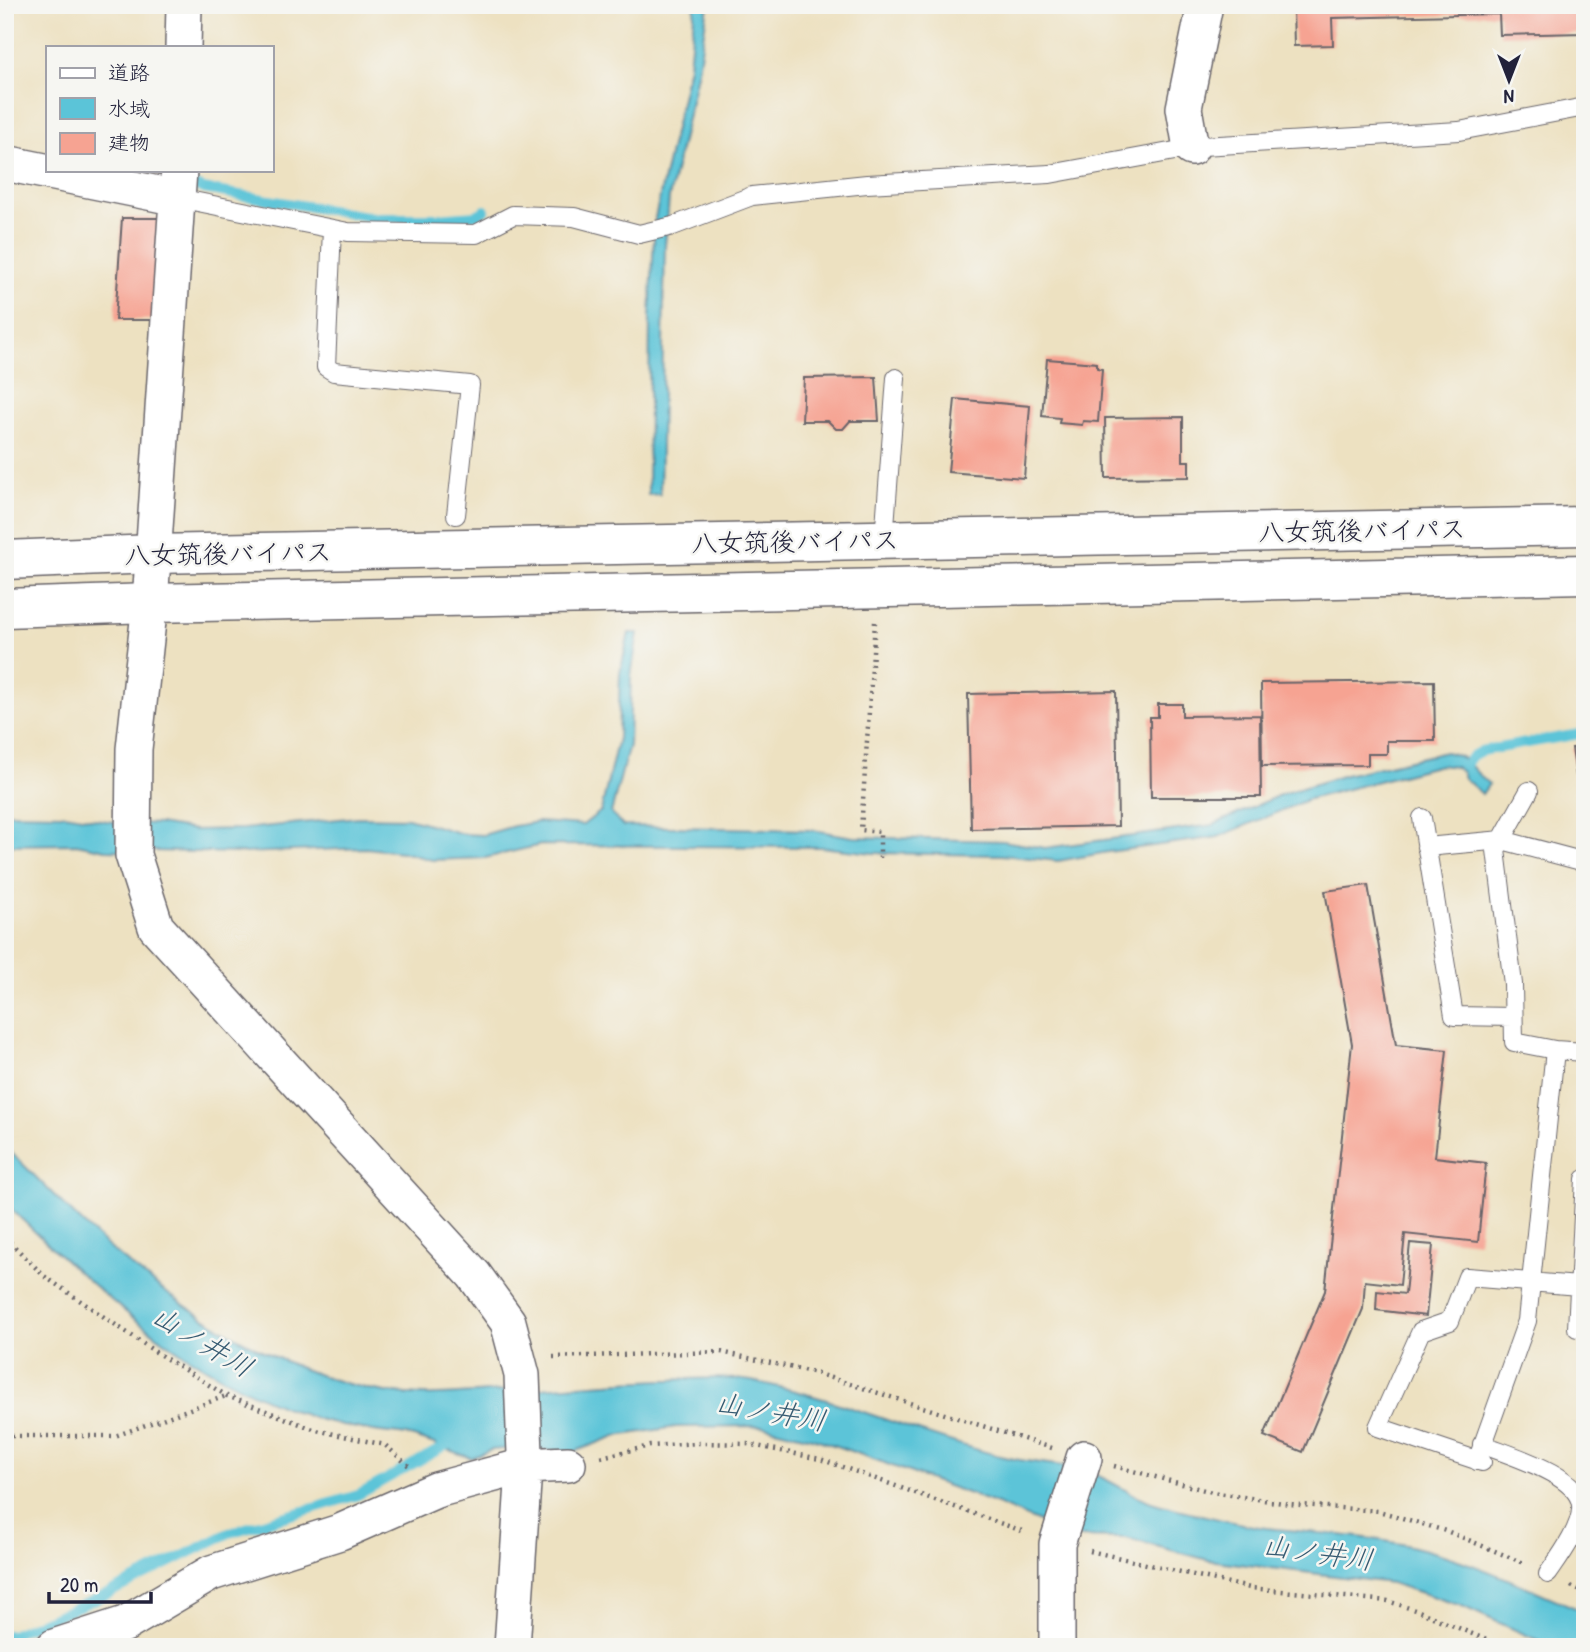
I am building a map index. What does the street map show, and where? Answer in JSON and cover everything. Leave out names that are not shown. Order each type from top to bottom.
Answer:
[{"type":"highway","name":"八女筑後バイパス","points":[[5,560],[154,554],[1585,526]]},
{"type":"highway","name":"八女筑後バイパス","points":[[5,608],[1585,574]]},
{"type":"street","points":[[183,46],[184,5]]},
{"type":"street","points":[[1191,148],[1184,108],[1205,5]]},
{"type":"street","points":[[5,163],[46,168]]},
{"type":"street","points":[[80,172],[179,184],[154,554],[134,749],[133,855],[156,927],[474,1275],[508,1322],[522,1375],[524,1460],[512,1647]]},
{"type":"street","points":[[1057,1647],[1057,1544],[1084,1458]]},
{"type":"street","points":[[54,1647],[125,1623],[211,1573],[340,1532],[436,1490],[524,1460],[568,1464]]},
{"type":"lane","points":[[179,184],[348,232],[476,234],[513,215],[574,217],[639,234],[673,226],[752,196],[867,184],[1050,174],[1191,148],[1459,131],[1585,107]]},
{"type":"lane","points":[[332,229],[326,367],[334,372],[470,385],[456,515]]},
{"type":"lane","points":[[884,540],[896,378]]},
{"type":"lane","points":[[1529,791],[1496,850],[1513,984],[1514,1042],[1555,1050],[1585,1052]]},
{"type":"lane","points":[[1422,818],[1454,1016],[1513,1017]]},
{"type":"lane","points":[[1426,847],[1502,840],[1585,862]]},
{"type":"lane","points":[[1480,1456],[1527,1321],[1555,1050]]},
{"type":"lane","points":[[1577,1328],[1585,1179]]},
{"type":"lane","points":[[1548,1574],[1572,1539],[1581,1506],[1574,1487],[1548,1471],[1480,1456],[1378,1427],[1421,1331],[1450,1321],[1467,1277],[1578,1286]]},
{"type":"path","points":[[876,590],[861,830],[880,832],[880,858]]},
{"type":"path","points":[[5,1237],[44,1276],[157,1353],[227,1395],[316,1430],[385,1445],[436,1490]]},
{"type":"path","points":[[5,1436],[116,1436],[227,1395]]},
{"type":"path","points":[[568,1464],[650,1447],[699,1443],[747,1444],[820,1459],[1057,1544],[1250,1588],[1388,1601],[1503,1647]]},
{"type":"water","points":[[695,5],[708,5],[698,70],[669,198],[665,246],[660,494],[648,495],[650,318],[655,218],[689,66]]},
{"type":"water","points":[[629,633],[638,633],[631,676],[629,745],[611,813],[623,826],[813,830],[853,837],[1003,841],[1045,848],[1213,825],[1282,794],[1345,775],[1445,752],[1465,760],[1489,784],[1482,794],[1455,767],[1440,765],[1309,799],[1218,837],[1058,861],[1002,855],[873,853],[820,847],[541,845],[485,858],[432,860],[402,852],[366,848],[242,853],[106,850],[76,844],[5,845],[5,813],[64,814],[195,830],[243,829],[358,817],[408,818],[463,834],[483,835],[538,822],[583,825],[601,811],[618,738],[620,673]]},
{"type":"water","name":"山ノ井川","points":[[5,1147],[103,1242],[175,1298],[215,1325],[258,1348],[302,1369],[347,1384],[393,1393],[437,1395],[719,1378],[740,1379],[784,1388],[1004,1457],[1085,1471],[1134,1495],[1198,1514],[1266,1528],[1392,1542],[1455,1559],[1585,1612],[1585,1647],[1553,1647],[1462,1606],[1391,1583],[1208,1560],[1126,1538],[1074,1537],[997,1504],[865,1456],[816,1439],[762,1426],[676,1427],[616,1436],[571,1453],[514,1448],[491,1450],[471,1458],[414,1437],[355,1428],[306,1415],[255,1394],[177,1350],[105,1295],[71,1265],[5,1203]]},
{"type":"building","points":[[1293,5],[1585,5],[1585,33],[1500,35],[1499,14],[1332,18],[1333,45],[1294,46]]},
{"type":"building","points":[[122,218],[161,218],[155,320],[115,320]]},
{"type":"building","points":[[1047,359],[1097,363],[1097,368],[1102,369],[1098,422],[1083,421],[1082,425],[1059,423],[1060,418],[1042,416]]},
{"type":"building","points":[[876,377],[879,421],[850,421],[843,429],[836,429],[828,421],[802,421],[804,378]]},
{"type":"building","points":[[955,399],[1030,406],[1024,478],[948,472]]},
{"type":"building","points":[[1183,417],[1183,461],[1189,461],[1189,477],[1106,478],[1105,418]]},
{"type":"building","points":[[1434,681],[1435,741],[1387,741],[1387,754],[1368,754],[1368,765],[1262,766],[1261,683]]},
{"type":"building","points":[[1116,691],[1118,826],[971,829],[968,694]]},
{"type":"building","points":[[1158,704],[1182,704],[1182,716],[1260,715],[1261,797],[1151,797],[1150,717],[1158,717]]},
{"type":"building","points":[[1585,747],[1585,790],[1578,791],[1572,748]]},
{"type":"building","points":[[1368,885],[1396,1045],[1447,1050],[1435,1157],[1486,1163],[1478,1242],[1405,1234],[1400,1285],[1365,1281],[1363,1309],[1303,1452],[1264,1436],[1325,1291],[1352,1044],[1325,891]]},
{"type":"building","points":[[1410,1243],[1433,1245],[1426,1316],[1376,1310],[1377,1291],[1405,1294]]},
{"type":"waterway","points":[[185,180],[203,189],[378,218],[438,218],[476,215],[485,210]]},
{"type":"waterway","points":[[1465,766],[1472,756],[1481,751],[1585,733]]},
{"type":"waterway","points":[[5,1635],[11,1635],[103,1596],[229,1533],[358,1495],[454,1441]]}]
